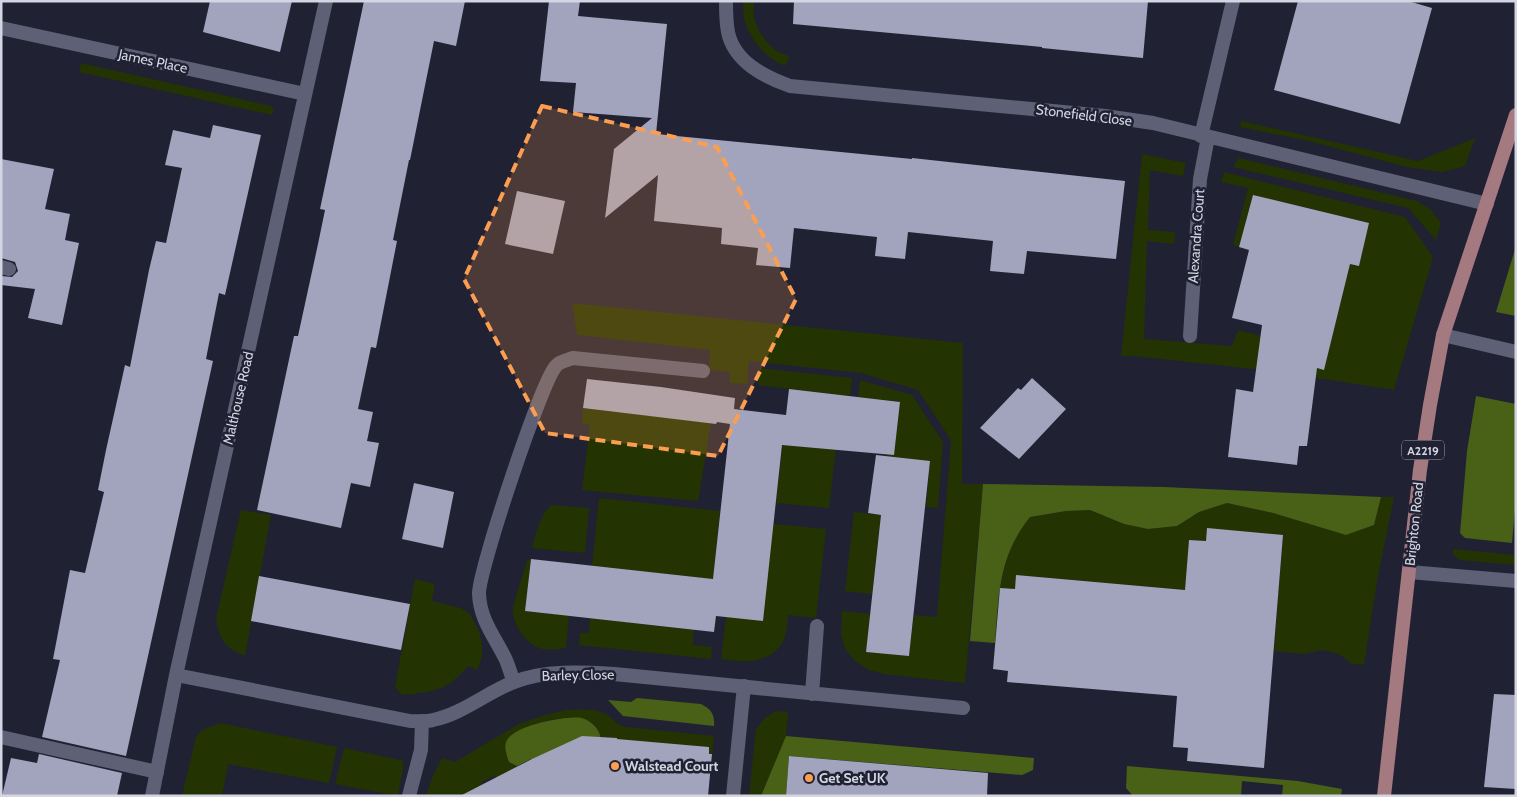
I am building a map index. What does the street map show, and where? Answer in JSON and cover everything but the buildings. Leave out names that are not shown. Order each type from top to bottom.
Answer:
[{"type":"main road","name":"Brighton Road","points":[[1384,796],[1420,470],[1443,335],[1486,204],[1512,139],[1516,115]]},
{"type":"street","name":"Malthouse Road","points":[[152,796],[176,675],[326,1]]},
{"type":"street","name":"Stonefield Close","points":[[726,1],[728,34],[734,48],[746,62],[760,73],[790,86],[1105,116],[1153,123],[1486,204]]},
{"type":"street","name":"Alexandra Court","points":[[1190,336],[1200,181],[1205,136],[1233,1]]},
{"type":"street","name":"James Place","points":[[1,28],[305,94]]},
{"type":"street","points":[[1443,335],[1516,352]]},
{"type":"street","points":[[514,682],[506,660],[486,624],[480,607],[479,590],[490,547],[528,430],[549,376],[555,366],[562,361],[573,358],[703,371]]},
{"type":"street","points":[[1409,572],[1516,581]]},
{"type":"street","points":[[812,694],[818,626]]},
{"type":"street","name":"Barley Close","points":[[176,675],[396,720],[433,720],[450,715],[514,682],[550,674],[584,672],[962,708]]},
{"type":"street","points":[[733,796],[744,686]]},
{"type":"street","points":[[409,796],[421,750],[422,721]]},
{"type":"street","points":[[1,737],[157,772]]},
{"type":"highlighted area","points":[[542,106],[717,147],[796,299],[718,456],[545,433],[464,279]]},
{"type":"green space","points":[[743,1],[754,1],[756,23],[767,42],[777,51],[790,56],[785,66],[772,59],[760,49],[751,36],[744,19]]},
{"type":"green space","points":[[81,63],[271,106],[274,110],[272,115],[79,72]]},
{"type":"green space","points":[[1241,121],[1418,161],[1475,138],[1465,166],[1442,172],[1407,167],[1309,141],[1240,127]]},
{"type":"green space","points":[[1142,154],[1186,163],[1183,176],[1150,170],[1148,230],[1175,232],[1174,244],[1147,241],[1144,339],[1232,346],[1238,330],[1269,338],[1265,355],[1324,369],[1350,264],[1359,265],[1369,223],[1253,195],[1239,247],[1233,245],[1248,188],[1221,182],[1224,172],[1405,217],[1433,257],[1394,390],[1273,371],[1121,356]]},
{"type":"green space","points":[[1239,158],[1417,201],[1431,210],[1441,223],[1436,240],[1408,208],[1233,167]]},
{"type":"green space","points":[[1516,246],[1516,316],[1496,312]]},
{"type":"green space","points":[[572,303],[963,343],[962,484],[983,484],[965,683],[884,674],[869,670],[855,661],[845,649],[841,635],[842,611],[870,614],[866,652],[909,656],[914,615],[937,617],[951,440],[918,390],[861,373],[749,361],[747,384],[730,383],[730,372],[709,370],[710,350],[577,335]]},
{"type":"green space","points":[[760,368],[852,378],[850,396],[758,385]]},
{"type":"green space","points":[[860,380],[912,395],[943,442],[938,508],[926,507],[930,462],[887,456],[888,444],[895,445],[900,402],[858,397]]},
{"type":"green space","points":[[1476,396],[1516,404],[1516,497],[1512,543],[1465,538],[1460,533],[1467,451]]},
{"type":"green space","points":[[583,408],[711,423],[698,501],[582,490],[590,425],[582,424]]},
{"type":"green space","points":[[784,433],[837,439],[829,508],[776,503]]},
{"type":"green space","points":[[983,484],[1164,487],[1381,497],[1374,525],[1346,535],[1273,513],[1227,503],[1199,512],[1177,526],[1148,529],[1124,524],[1090,510],[1066,511],[1030,517],[1019,532],[1006,562],[999,593],[995,643],[970,641]]},
{"type":"green space","points":[[1381,497],[1394,497],[1377,581],[1364,665],[1352,664],[1339,654],[1322,650],[1304,654],[1274,651],[1283,535],[1206,541],[1189,540],[1185,590],[1017,575],[1015,589],[1000,588],[1010,551],[1018,534],[1030,517],[1066,511],[1090,510],[1124,524],[1148,529],[1177,526],[1199,512],[1227,503],[1273,513],[1346,535],[1374,525]]},
{"type":"green space","points":[[599,498],[720,511],[713,579],[592,566]]},
{"type":"green space","points":[[551,505],[589,508],[585,553],[532,548],[541,519]]},
{"type":"green space","points":[[241,510],[271,515],[245,656],[232,650],[224,642],[219,632],[216,618]]},
{"type":"green space","points":[[854,512],[881,515],[872,594],[845,591]]},
{"type":"green space","points":[[773,524],[826,529],[816,618],[788,615],[784,639],[773,653],[765,657],[748,661],[721,659],[726,617]]},
{"type":"green space","points":[[1453,549],[1516,555],[1516,565],[1460,560],[1453,555]]},
{"type":"green space","points":[[531,559],[525,611],[569,616],[566,648],[545,649],[534,646],[517,627],[513,615],[515,598],[527,560]]},
{"type":"green space","points":[[415,579],[435,584],[432,601],[461,608],[470,614],[479,631],[482,657],[477,670],[468,666],[453,681],[439,689],[402,695],[395,687]]},
{"type":"green space","points":[[590,618],[694,630],[693,645],[712,647],[711,659],[579,645],[580,633],[589,633]]},
{"type":"green space","points":[[637,698],[701,704],[712,712],[714,726],[623,716],[608,700],[631,702]]},
{"type":"green space","points":[[567,710],[599,711],[626,727],[714,736],[712,754],[709,754],[709,747],[638,741],[616,745],[616,738],[601,737],[595,725],[582,718],[549,720],[506,744],[509,762],[517,766],[520,772],[499,782],[495,776],[481,782],[484,788],[468,796],[426,796],[442,758],[455,762],[519,724]]},
{"type":"green space","points":[[776,711],[788,712],[786,736],[761,796],[749,796],[756,729],[765,718]]},
{"type":"green space","points":[[565,718],[582,718],[590,722],[598,731],[601,743],[535,765],[531,759],[517,766],[509,762],[505,747],[506,742],[516,732],[532,725]]},
{"type":"green space","points":[[220,723],[337,747],[329,783],[228,764],[222,796],[182,796],[196,737],[202,730]]},
{"type":"green space","points":[[786,736],[1034,758],[1033,770],[1022,775],[789,756],[786,796],[761,796]]},
{"type":"green space","points":[[344,748],[404,761],[398,796],[335,784]]},
{"type":"green space","points":[[1127,766],[1298,781],[1342,789],[1341,796],[1282,796],[1283,785],[1242,781],[1241,796],[1133,796],[1126,788]]},
{"type":"place","name":"Walstead Court","points":[[615,766]]},
{"type":"place","name":"Get Set UK","points":[[809,778]]}]
